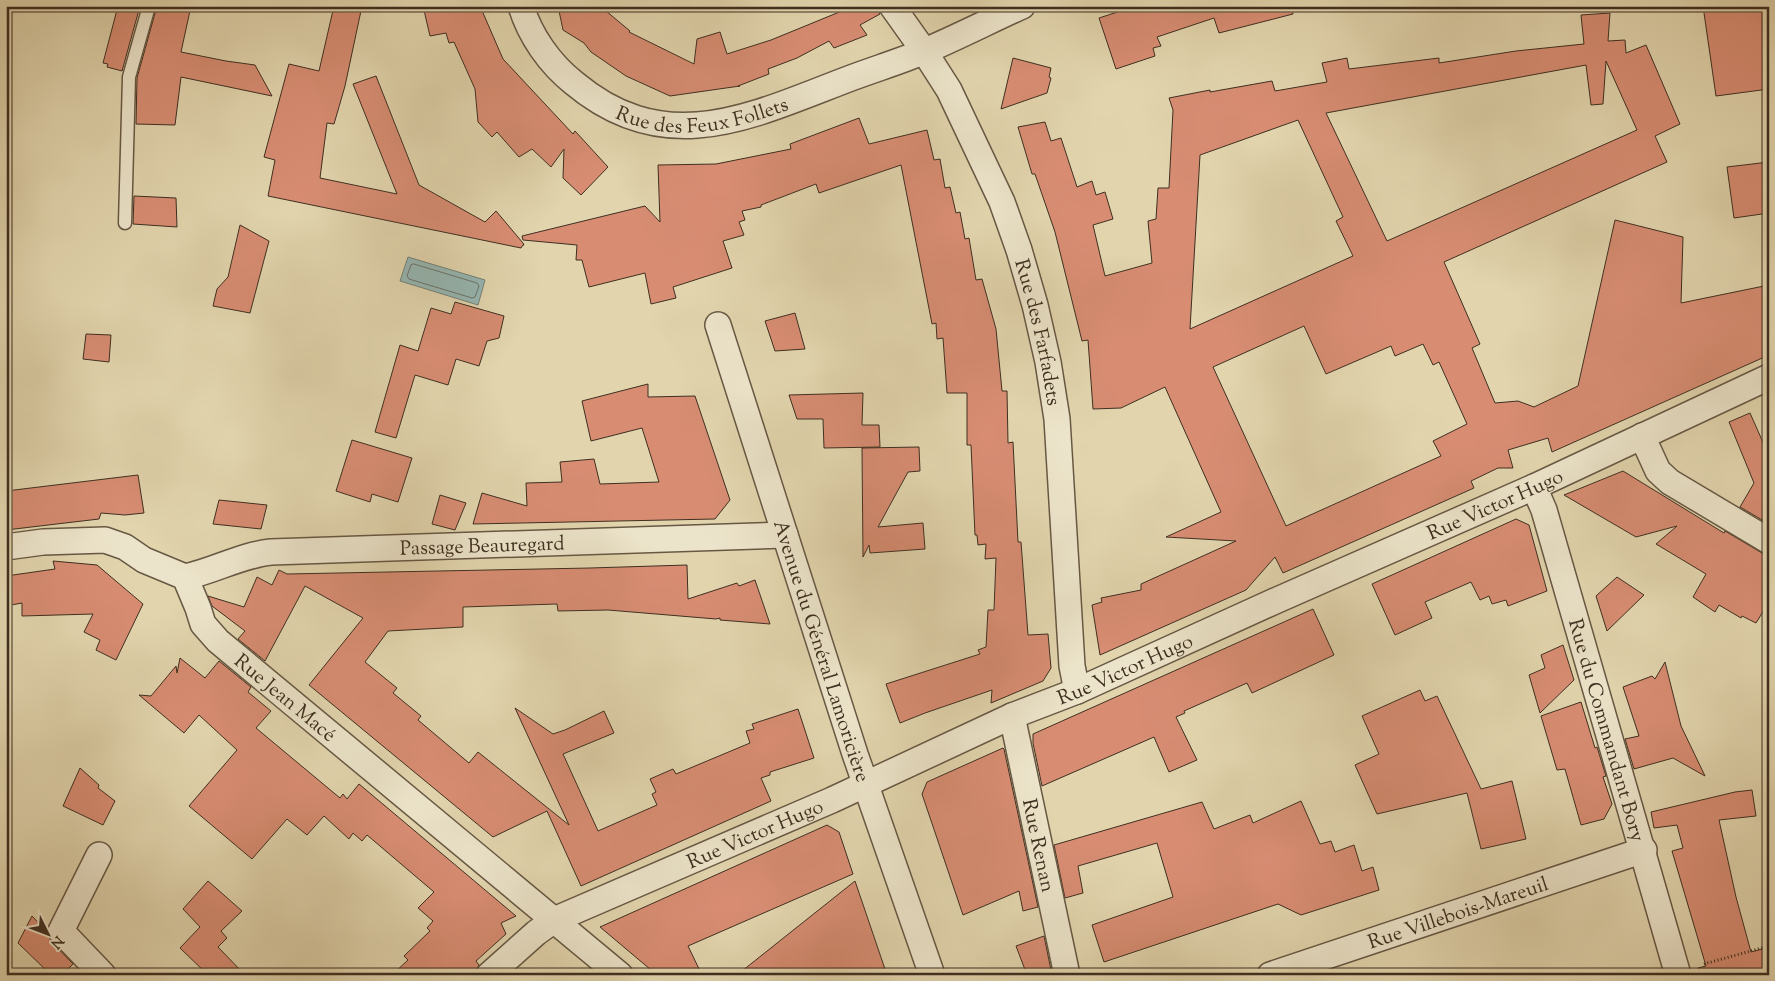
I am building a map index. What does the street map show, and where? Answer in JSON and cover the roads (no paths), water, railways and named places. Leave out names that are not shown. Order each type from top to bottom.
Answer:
[{"type":"street","name":"Rue des Feux Follets","points":[[521,6],[534,35],[548,57],[566,77],[586,94],[634,118],[660,124],[686,126],[712,125],[739,120],[789,103],[924,51],[1022,6]]},
{"type":"street","name":"Rue des Farfadets","points":[[892,6],[949,90],[1002,202],[1019,250],[1035,305],[1048,362],[1057,420],[1072,666],[1077,691]]},
{"type":"street","name":"Avenue du Général Lamoricière","points":[[718,325],[866,784],[932,975]]},
{"type":"street","name":"Rue Victor Hugo","points":[[489,975],[536,933],[554,920],[866,784],[1012,716],[1077,691],[1534,487],[1769,377]]},
{"type":"street","points":[[1642,436],[1658,471],[1670,482],[1769,541]]},
{"type":"street","name":"Rue du Commandant Bory","points":[[1534,487],[1544,510],[1644,850],[1689,970]]},
{"type":"street","name":"Passage Beauregard","points":[[185,577],[201,574],[256,554],[271,552],[785,535]]},
{"type":"street","points":[[6,548],[43,542],[105,540],[125,547],[144,560],[185,577]]},
{"type":"street","name":"Rue Jean Macé","points":[[185,577],[203,624],[218,641],[620,975]]},
{"type":"street","name":"Rue Renan","points":[[1012,716],[1067,975]]},
{"type":"street","name":"Rue Villebois-Mareuil","points":[[1270,975],[1644,850]]},
{"type":"street","points":[[99,855],[61,931],[104,975]]},
{"type":"lane","points":[[125,223],[129,77],[149,6]]},
{"type":"water","points":[[408,257],[485,280],[478,305],[400,281]]}]
